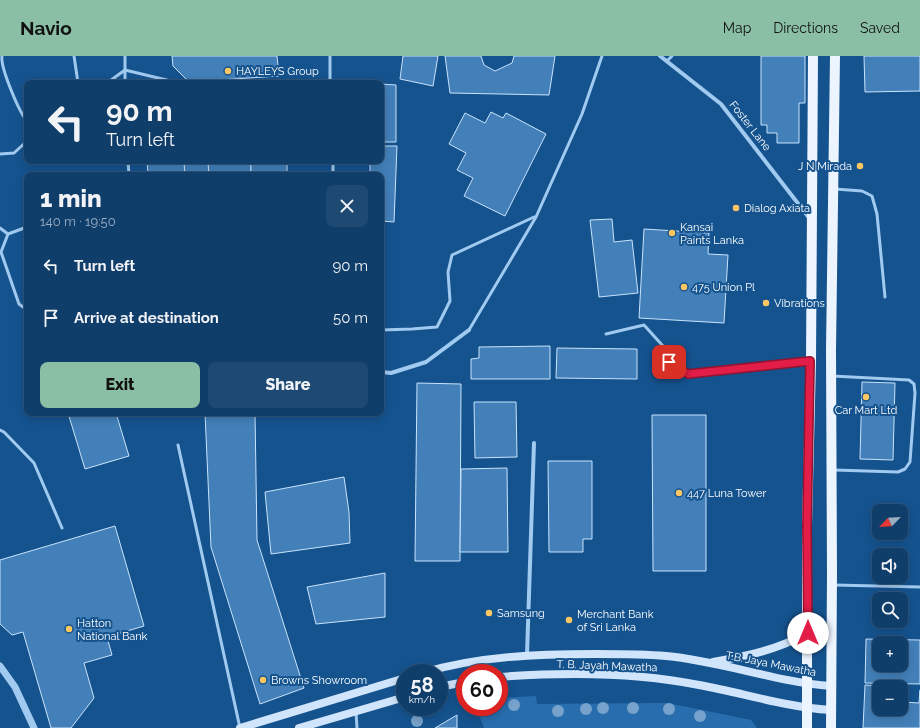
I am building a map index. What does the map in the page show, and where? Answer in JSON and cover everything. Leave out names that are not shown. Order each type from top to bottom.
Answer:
[{"type":"main road","points":[[807,728],[807,526],[813,56]]},
{"type":"main road","points":[[831,728],[831,376],[835,56]]},
{"type":"main road","points":[[708,663],[739,658],[776,648],[808,633]]},
{"type":"main road","name":"T. B. Jayah Mawatha","points":[[448,667],[476,661],[527,655],[578,654],[666,656],[708,663]]},
{"type":"main road","name":"T.B. Jaya Mawatha","points":[[708,663],[774,678],[807,684],[831,686]]},
{"type":"main road","name":"T. B. Jayah Mawatha","points":[[508,676],[570,674],[664,679],[807,707]]},
{"type":"main road","points":[[240,728],[396,681]]},
{"type":"main road","points":[[299,728],[396,699]]},
{"type":"main road","points":[[807,707],[830,710]]},
{"type":"street","name":"Foster Lane","points":[[660,56],[721,104],[812,221]]},
{"type":"street","points":[[384,372],[391,372],[426,362],[469,330]]},
{"type":"street","points":[[527,655],[534,443]]},
{"type":"street","points":[[0,666],[16,687],[34,728]]},
{"type":"lane","points":[[2,56],[2,68],[24,116]]},
{"type":"lane","points":[[74,56],[78,80]]},
{"type":"lane","points":[[125,56],[126,80]]},
{"type":"lane","points":[[330,56],[330,80]]},
{"type":"lane","points":[[469,330],[536,217],[582,114],[602,56]]},
{"type":"lane","points":[[667,62],[672,56]]},
{"type":"lane","points":[[111,80],[125,70],[167,80]]},
{"type":"lane","points":[[0,154],[14,153],[24,144]]},
{"type":"lane","points":[[833,188],[862,191],[872,196],[878,214],[885,297]]},
{"type":"lane","points":[[384,330],[437,327],[450,301],[448,272],[452,255],[536,217]]},
{"type":"lane","points":[[0,228],[8,234]]},
{"type":"lane","points":[[24,228],[8,234],[1,252],[19,304],[24,308]]},
{"type":"lane","points":[[606,334],[644,325],[663,346],[669,362],[688,374],[810,361]]},
{"type":"lane","points":[[831,376],[909,380],[914,384],[915,393],[910,462],[905,469],[898,472],[832,470]]},
{"type":"lane","points":[[0,430],[4,432],[34,463],[62,528]]},
{"type":"lane","points":[[178,445],[240,728]]},
{"type":"lane","points":[[832,585],[920,587]]},
{"type":"lane","points":[[356,710],[357,728]]},
{"type":"shaded area","points":[[536,696],[537,704],[668,703],[751,720],[757,728],[484,728],[479,716],[508,716],[508,698]]},
{"type":"building","name":"HAYLEYS Group","points":[[172,56],[277,56],[279,76],[219,80],[187,80],[173,66]]},
{"type":"building","points":[[403,56],[438,56],[433,86],[400,79]]},
{"type":"building","points":[[445,56],[481,56],[484,65],[495,71],[512,63],[514,56],[555,56],[549,95],[450,93]]},
{"type":"building","points":[[761,56],[805,56],[805,103],[799,103],[799,143],[777,143],[777,133],[767,133],[767,125],[761,125]]},
{"type":"building","points":[[864,56],[920,56],[920,91],[865,92]]},
{"type":"building","points":[[384,84],[396,85],[396,142],[384,142]]},
{"type":"building","points":[[491,112],[503,118],[506,113],[546,134],[505,216],[464,196],[473,178],[457,170],[466,153],[449,144],[465,113],[485,123]]},
{"type":"building","points":[[384,146],[397,146],[394,222],[384,221],[384,172],[370,172],[370,164],[384,164]]},
{"type":"building","points":[[147,164],[184,164],[185,172],[148,172]]},
{"type":"building","points":[[184,164],[208,164],[209,172],[185,172]]},
{"type":"building","points":[[208,164],[251,164],[251,172],[209,172]]},
{"type":"building","points":[[251,164],[287,164],[287,172],[251,172]]},
{"type":"building","points":[[612,219],[614,242],[632,240],[638,293],[599,297],[590,220]]},
{"type":"building","name":"475 Union Pl","points":[[644,229],[709,233],[708,254],[728,255],[724,323],[639,318]]},
{"type":"building","points":[[550,346],[550,379],[471,379],[471,359],[479,358],[479,347]]},
{"type":"building","points":[[557,348],[637,349],[637,379],[556,378]]},
{"type":"building","points":[[862,382],[895,383],[893,460],[860,459]]},
{"type":"building","points":[[417,383],[461,384],[460,561],[415,561]]},
{"type":"building","points":[[474,402],[516,402],[517,457],[475,458]]},
{"type":"building","name":"447 Luna Tower","points":[[652,415],[706,415],[706,571],[653,571]]},
{"type":"building","points":[[69,416],[117,416],[129,456],[85,469]]},
{"type":"building","points":[[205,416],[255,416],[257,540],[304,688],[260,704],[211,547]]},
{"type":"building","points":[[548,461],[592,461],[592,539],[583,539],[583,552],[549,552]]},
{"type":"building","points":[[507,468],[508,552],[460,552],[461,469]]},
{"type":"building","points":[[344,477],[349,512],[350,543],[271,554],[265,492]]},
{"type":"building","name":"Hatton National Bank","points":[[115,526],[144,626],[107,637],[112,655],[84,663],[94,698],[71,728],[51,728],[23,632],[12,635],[0,624],[0,560]]},
{"type":"building","points":[[385,573],[385,617],[316,624],[307,587]]},
{"type":"building","points":[[866,639],[872,639],[872,672],[908,672],[908,640],[920,640],[920,684],[908,684],[908,680],[872,680],[872,683],[865,683]]},
{"type":"building","points":[[865,685],[872,685],[872,716],[908,716],[908,702],[919,703],[920,690],[920,728],[863,728]]},
{"type":"building","points":[[456,716],[457,716],[457,728],[435,728]]},
{"type":"place","name":"HAYLEYS Group","points":[[228,71]]},
{"type":"place","name":"J N Mirada","points":[[860,166]]},
{"type":"place","name":"Dialog Axiata","points":[[736,208]]},
{"type":"place","name":"Kansai Paints Lanka","points":[[672,233]]},
{"type":"place","name":"475 Union Pl","points":[[684,287]]},
{"type":"place","name":"Vibrations","points":[[766,303]]},
{"type":"place","name":"Car Mart Ltd","points":[[866,397]]},
{"type":"place","name":"447 Luna Tower","points":[[679,493]]},
{"type":"place","name":"Samsung","points":[[489,613]]},
{"type":"place","name":"Merchant Bank of Sri Lanka","points":[[569,620]]},
{"type":"place","name":"Hatton National Bank","points":[[69,629]]},
{"type":"place","name":"Browns Showroom","points":[[263,680]]},
{"type":"route","points":[[669,362],[688,374],[810,361],[807,526],[808,633]]}]
